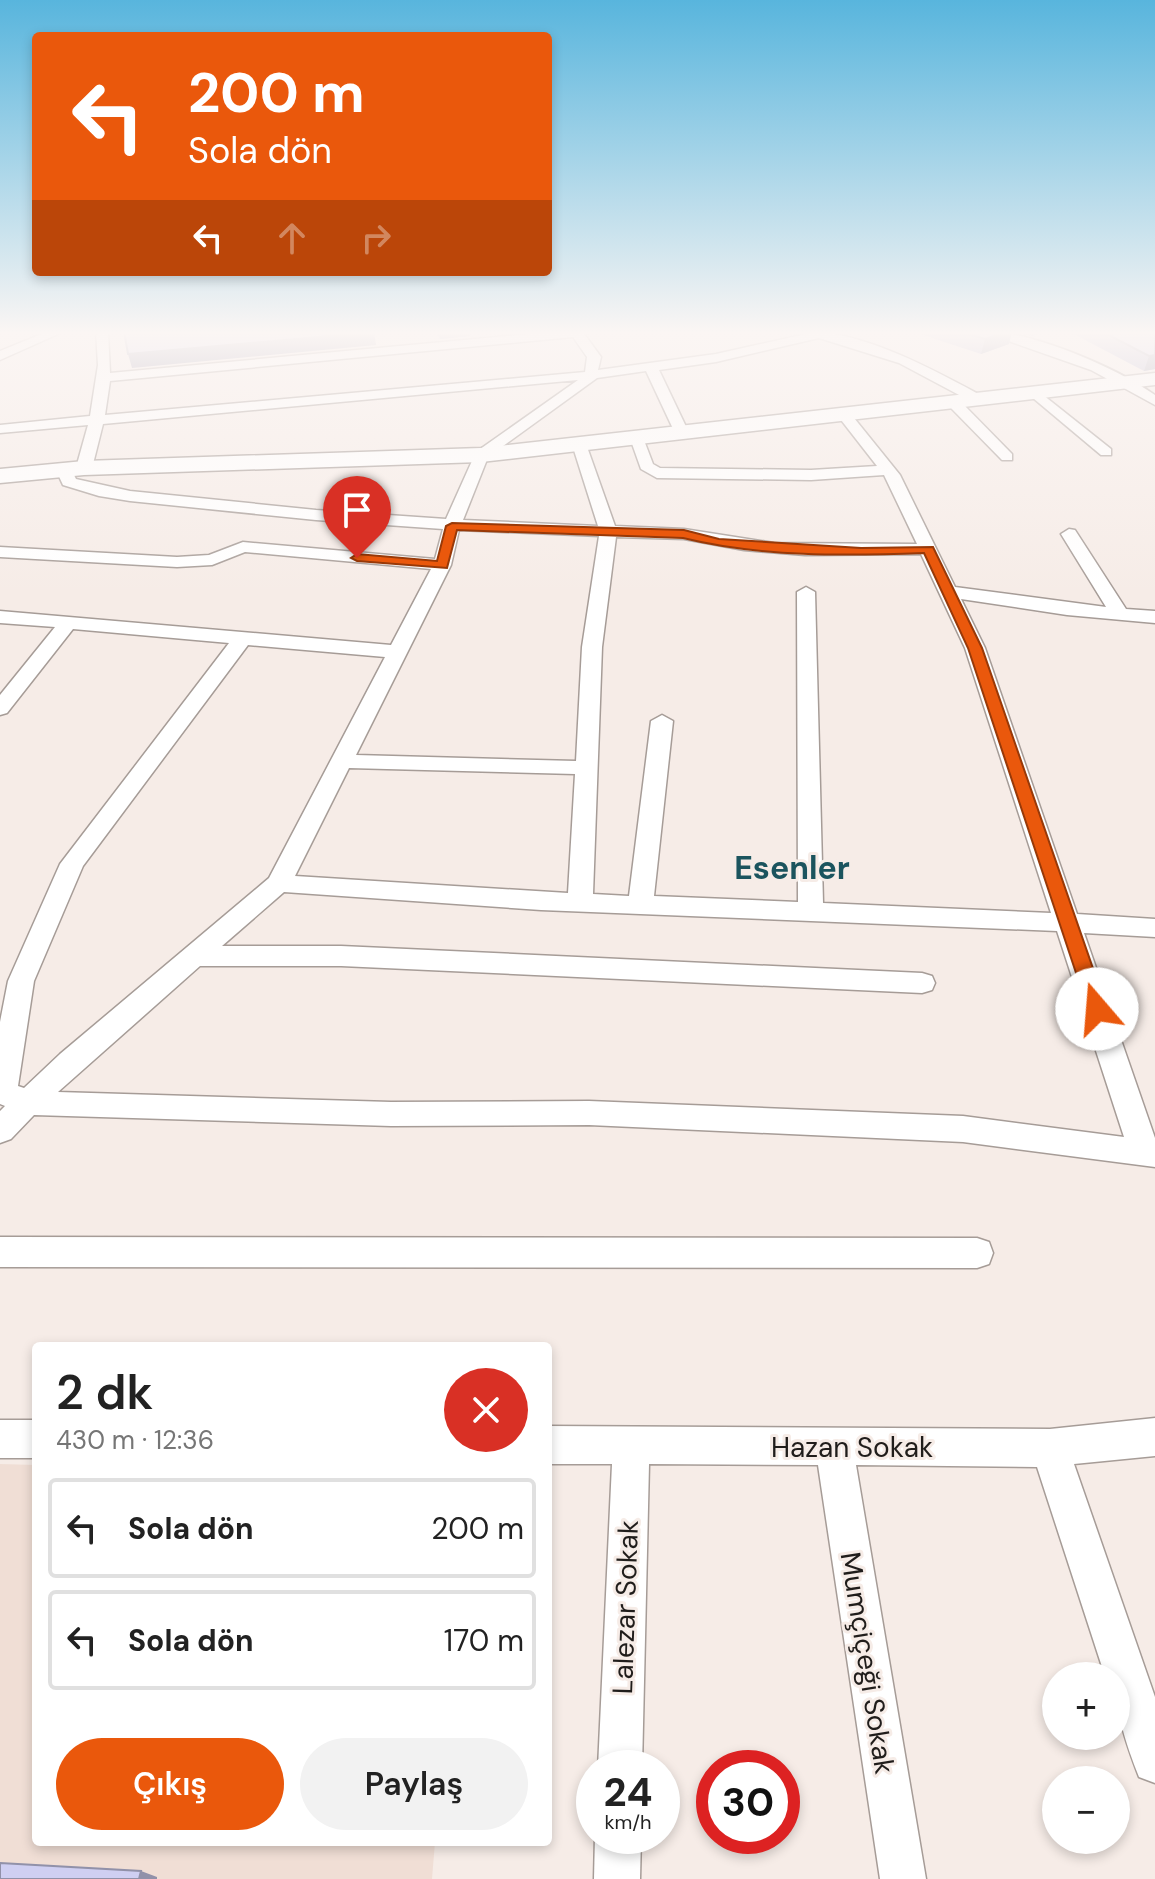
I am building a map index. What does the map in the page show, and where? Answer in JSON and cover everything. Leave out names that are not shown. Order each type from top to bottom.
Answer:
[{"type":"street","points":[[97,419],[69,482],[95,493],[174,499],[282,514],[452,526],[684,534],[719,543],[861,552],[929,549]]},
{"type":"street","points":[[0,429],[101,419]]},
{"type":"street","points":[[0,1130],[70,1062],[279,883],[442,565],[452,526],[481,455],[531,419]]},
{"type":"street","points":[[675,419],[682,433]]},
{"type":"street","points":[[0,476],[74,469],[481,455],[819,419]]},
{"type":"street","points":[[244,637],[72,864],[10,981],[2,1092],[28,1103],[391,1114],[589,1113],[963,1129],[1150,1154],[975,648],[888,470],[847,419]]},
{"type":"street","points":[[969,419],[1007,457]]},
{"type":"street","points":[[1066,419],[1106,452]]},
{"type":"street","points":[[637,438],[646,466],[657,473],[811,475],[888,470]]},
{"type":"street","points":[[579,444],[608,531],[592,647],[580,902]]},
{"type":"street","points":[[1069,534],[1120,614]]},
{"type":"street","points":[[0,552],[177,562],[212,560],[243,547],[442,565]]},
{"type":"street","points":[[806,592],[811,911]]},
{"type":"street","points":[[949,592],[1155,617]]},
{"type":"street","points":[[0,617],[399,652]]},
{"type":"street","points":[[0,709],[69,622]]},
{"type":"street","points":[[641,904],[662,721]]},
{"type":"street","points":[[342,761],[587,768]]},
{"type":"street","points":[[279,883],[580,902],[1155,928]]},
{"type":"street","points":[[194,956],[341,956],[922,983]]},
{"type":"street","points":[[0,1252],[977,1253]]},
{"type":"street","name":"Hazan Sokak","points":[[552,1445],[1050,1448],[1155,1437]]},
{"type":"street","points":[[0,1439],[32,1439]]},
{"type":"street","name":"Lalezar Sokak","points":[[621,1750],[631,1446]]},
{"type":"street","name":"Mumçiçeği Sokak","points":[[834,1447],[903,1879]]},
{"type":"street","points":[[1050,1448],[1155,1761]]},
{"type":"street","points":[[617,1879],[618,1854]]},
{"type":"shaded area","points":[[0,1464],[32,1465],[32,1846],[435,1846],[432,1879],[0,1879]]},
{"type":"building","points":[[0,1863],[141,1871],[139,1879],[0,1879]]},
{"type":"district","name":"Esenler","points":[[792,868]]},
{"type":"route","points":[[357,558],[442,565],[452,526],[684,534],[719,543],[861,552],[929,549],[975,648],[1097,1009]]}]
